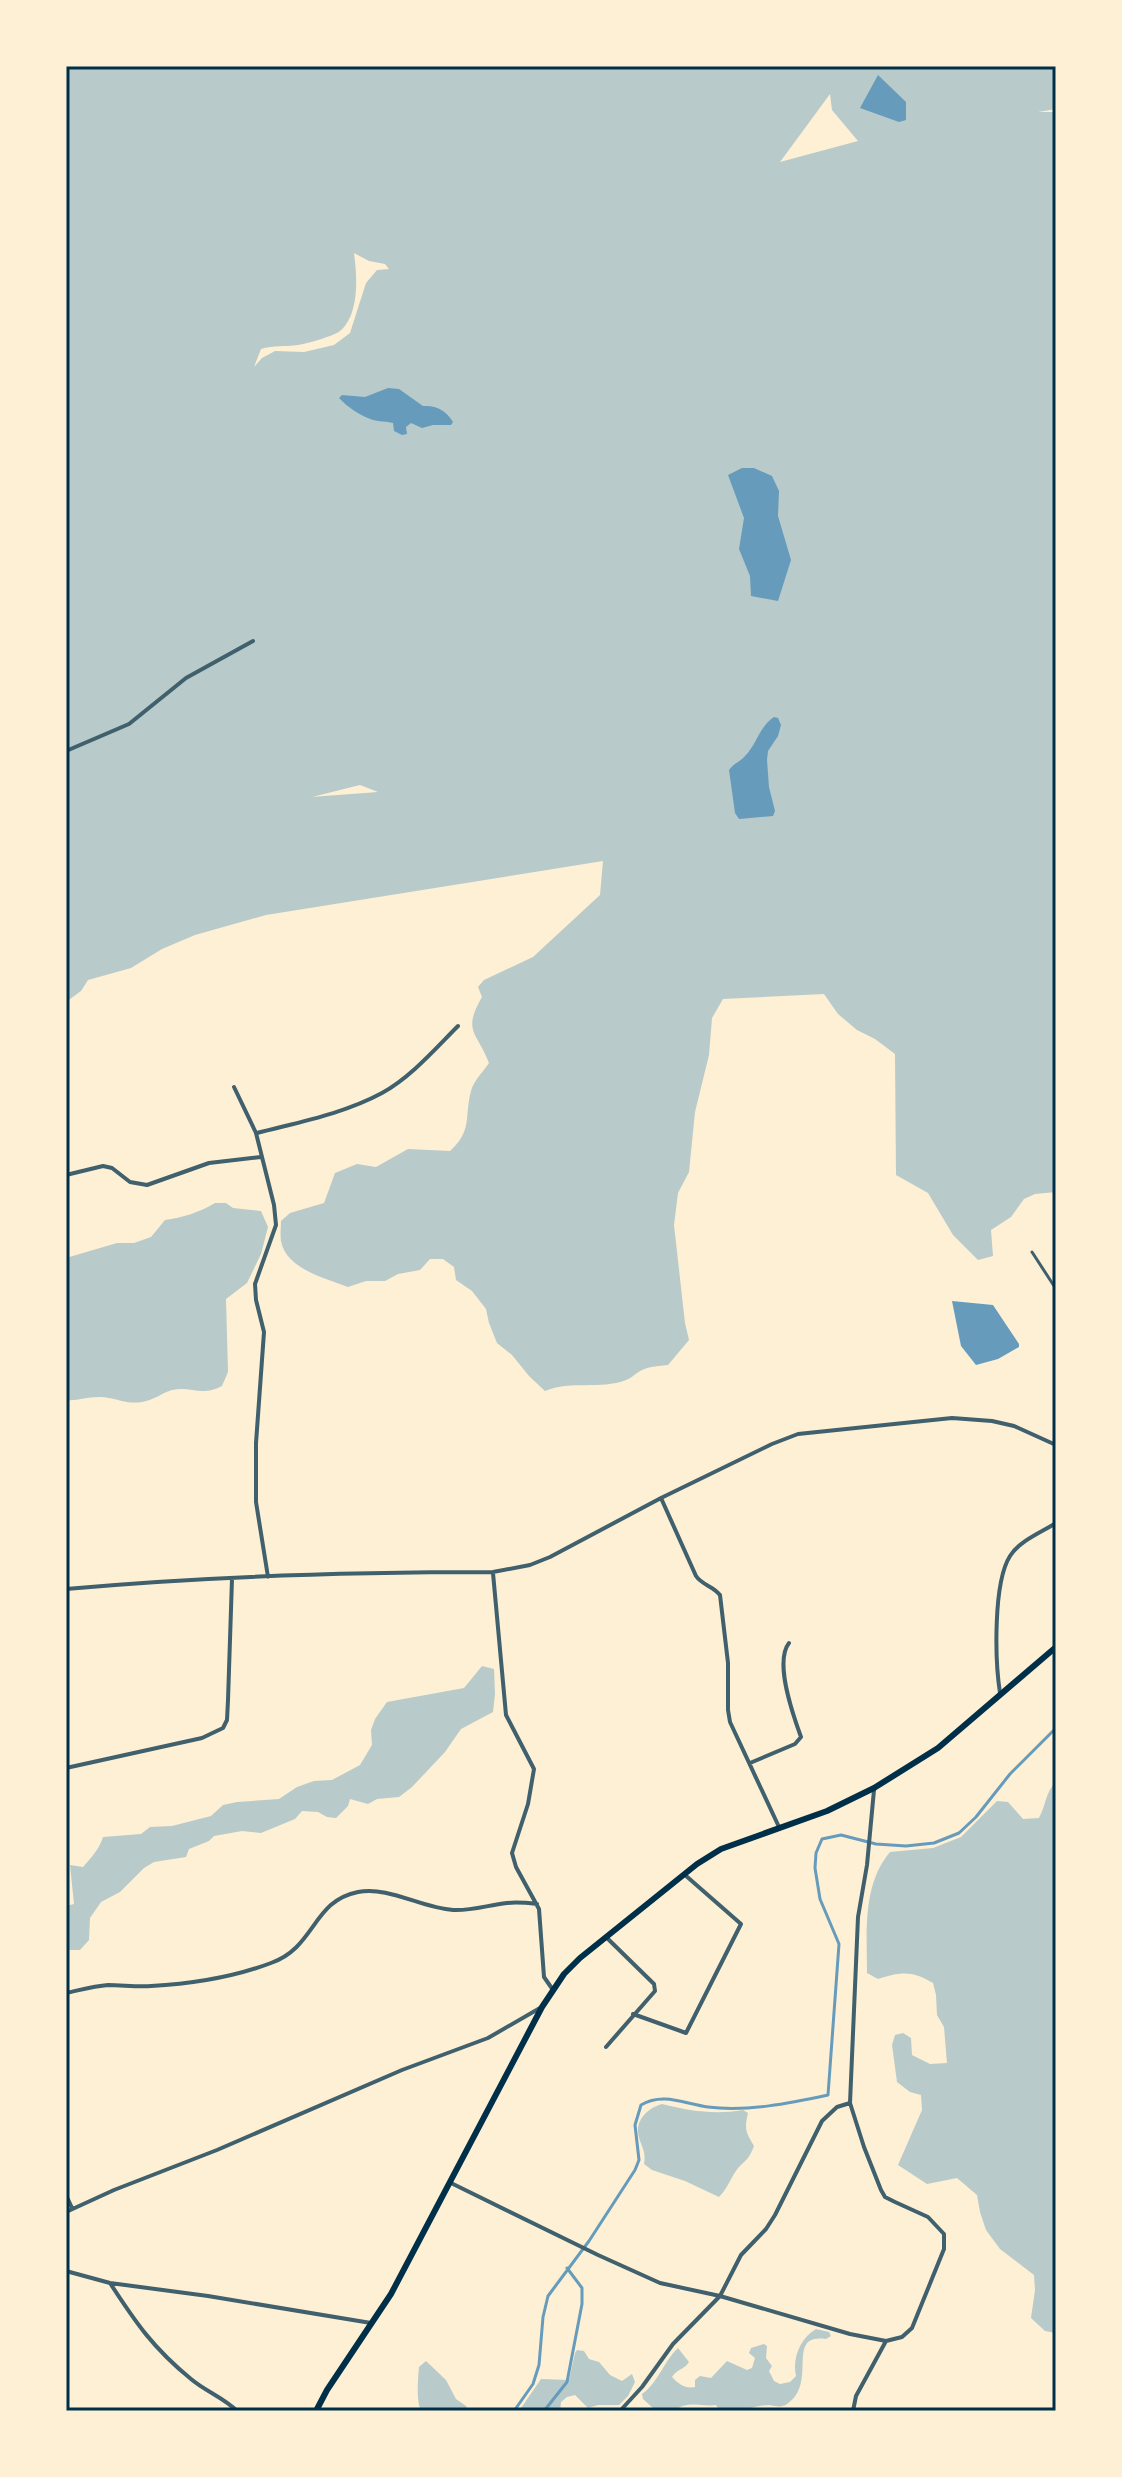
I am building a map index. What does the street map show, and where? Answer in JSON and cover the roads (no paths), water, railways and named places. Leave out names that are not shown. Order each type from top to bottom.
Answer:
[{"type":"main road","points":[[316,2411],[374,2323],[542,2007],[564,1974],[580,1958],[721,1849],[827,1811],[874,1788],[938,1748],[1056,1647]]},
{"type":"street","points":[[66,751],[129,724],[186,678],[253,641]]},
{"type":"street","points":[[256,1133],[340,1112],[384,1092],[406,1077],[458,1026]]},
{"type":"street","points":[[234,1087],[256,1133],[276,1225],[255,1284],[264,1332],[256,1443],[256,1502],[268,1577]]},
{"type":"street","points":[[66,1175],[103,1166],[112,1168],[130,1182],[147,1185],[209,1163],[261,1157]]},
{"type":"street","points":[[1032,1252],[1056,1289]]},
{"type":"street","points":[[66,1589],[268,1577],[493,1572],[530,1565],[661,1498],[798,1434],[952,1418],[1014,1426],[1056,1445]]},
{"type":"street","points":[[661,1498],[699,1581],[720,1595],[728,1663],[730,1722],[779,1827]]},
{"type":"street","points":[[1001,1695],[996,1615],[1005,1566],[1009,1556],[1020,1545],[1056,1523]]},
{"type":"street","points":[[493,1572],[506,1715],[534,1769],[528,1804],[512,1853],[516,1867],[537,1904],[544,1977],[553,1990]]},
{"type":"street","points":[[66,1768],[202,1738],[223,1728],[227,1720],[232,1579]]},
{"type":"street","points":[[750,1763],[795,1744],[801,1737],[787,1690],[783,1654],[789,1643]]},
{"type":"street","points":[[451,2183],[660,2283],[886,2341],[902,2337],[912,2328],[944,2249],[944,2234],[928,2217],[885,2197],[850,2103],[858,1917],[869,1848],[874,1788]]},
{"type":"street","points":[[633,2014],[686,2033],[741,1924],[685,1875]]},
{"type":"street","points":[[66,1993],[105,1985],[149,1987],[183,1983],[271,1963],[297,1949],[327,1907],[353,1893],[369,1890],[455,1910],[482,1909],[507,1903],[537,1904]]},
{"type":"street","points":[[606,2047],[655,1991],[654,1984],[607,1938]]},
{"type":"street","points":[[66,2212],[402,2070],[488,2038],[542,2007]]},
{"type":"street","points":[[620,2411],[673,2344],[720,2296],[741,2255],[775,2215],[822,2121],[837,2107],[850,2103]]},
{"type":"street","points":[[66,2195],[72,2208]]},
{"type":"street","points":[[66,2271],[110,2283],[374,2323]]},
{"type":"street","points":[[110,2283],[145,2336],[159,2351],[194,2382],[237,2411]]},
{"type":"street","points":[[853,2411],[856,2396],[886,2341]]},
{"type":"water","points":[[878,75],[906,102],[906,120],[899,122],[860,108]]},
{"type":"water","points":[[388,388],[399,389],[423,406],[440,409],[453,422],[451,425],[422,428],[411,423],[406,427],[407,434],[402,435],[394,431],[393,423],[364,416],[339,398],[342,395],[365,397]]},
{"type":"water","points":[[742,468],[754,468],[772,476],[779,491],[778,516],[791,560],[778,601],[751,596],[750,576],[739,549],[744,518],[728,475]]},
{"type":"water","points":[[774,717],[781,725],[768,751],[767,760],[775,811],[773,816],[739,819],[735,813],[729,770],[749,751]]},
{"type":"water","points":[[952,1301],[993,1305],[1019,1347],[998,1359],[976,1365],[961,1346]]},
{"type":"waterway","points":[[514,2411],[533,2384],[539,2365],[548,2296],[589,2241],[635,2170],[639,2160],[635,2125],[641,2105],[666,2099],[708,2107],[753,2108],[828,2095],[839,1944],[820,1899],[815,1868],[816,1853],[822,1839],[841,1835],[876,1844],[906,1846],[934,1843],[959,1833],[1010,1774],[1056,1728]]},
{"type":"waterway","points":[[544,2411],[567,2382],[582,2304],[582,2288],[567,2268]]}]
